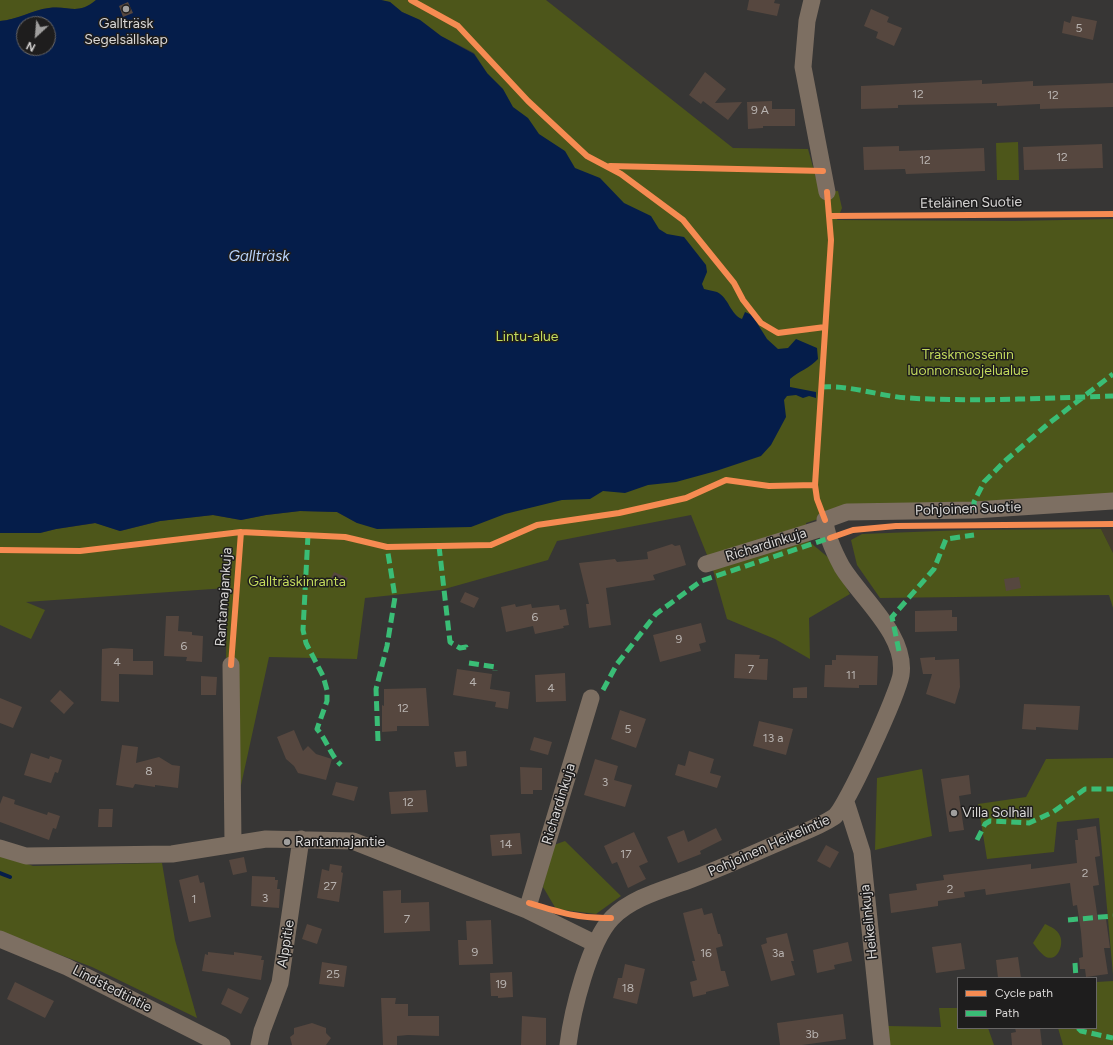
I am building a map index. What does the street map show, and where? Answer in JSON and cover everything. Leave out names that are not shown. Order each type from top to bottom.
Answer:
[{"type":"street","points":[[812,0],[807,21],[803,67],[827,192]]},
{"type":"street","name":"Pohjoinen Suotie","points":[[825,524],[848,512],[974,510],[1113,501]]},
{"type":"street","name":"Richardinkuja","points":[[706,564],[825,524]]},
{"type":"street","name":"Pohjoinen Heikelintie","points":[[568,1045],[570,1024],[594,943],[613,916],[636,900],[712,872],[817,826],[835,816],[846,802],[889,707],[901,675],[899,651],[883,621],[842,567],[825,524]]},
{"type":"street","name":"Rantamajankuja","points":[[231,665],[233,844]]},
{"type":"street","name":"Richardinkuja","points":[[527,910],[591,698]]},
{"type":"street","name":"Heikelinkuja","points":[[846,802],[862,852],[882,1045]]},
{"type":"street","points":[[0,848],[26,856],[133,855],[172,854],[266,839],[346,840],[360,843],[527,910],[594,943]]},
{"type":"street","name":"Alppitie","points":[[259,1045],[262,1031],[280,983],[301,839]]},
{"type":"street","name":"Lindstedtintie","points":[[0,938],[67,967],[222,1045]]},
{"type":"shaded area","points":[[1113,528],[1113,553],[1101,529]]},
{"type":"green space","points":[[0,0],[96,0],[83,8],[49,8],[0,21]]},
{"type":"green space","points":[[381,0],[546,0],[733,148],[808,149],[820,192],[838,191],[842,208],[837,220],[1014,221],[1113,219],[1113,496],[818,519],[806,523],[805,538],[830,559],[850,594],[809,618],[810,659],[775,639],[727,619],[713,570],[691,515],[557,541],[548,560],[441,590],[365,598],[357,659],[269,657],[238,799],[224,800],[227,588],[26,602],[45,610],[31,639],[0,625],[0,533],[40,533],[96,523],[120,531],[160,521],[213,515],[241,520],[300,511],[337,512],[357,523],[487,73],[474,53],[441,36],[420,20],[402,12],[390,2]]},
{"type":"green space","points":[[1018,142],[1019,180],[997,180],[996,143]]},
{"type":"green space","points":[[1101,529],[1113,553],[1113,608],[1109,595],[880,598],[857,565],[851,540],[862,534],[964,530]]},
{"type":"green space","points":[[1113,758],[1113,975],[1099,818],[1057,822],[1054,852],[987,859],[978,804],[1026,797],[1046,759]]},
{"type":"green space","points":[[922,769],[932,836],[875,850],[877,778]]},
{"type":"green space","points":[[565,841],[621,896],[596,914],[556,909],[543,887],[551,846]]},
{"type":"green space","points":[[0,854],[33,866],[162,863],[175,940],[197,1018],[92,967],[0,932]]},
{"type":"green space","points":[[1045,924],[1056,930],[1061,939],[1057,955],[1050,958],[1042,954],[1033,943]]},
{"type":"green space","points":[[1113,981],[1113,1045],[1063,1045],[1058,1029],[1097,1029],[1097,982]]},
{"type":"green space","points":[[939,1008],[957,1008],[957,1029],[988,1029],[994,1045],[890,1045],[888,1026],[941,1027]]},
{"type":"water","name":"Gallträsk","points":[[96,0],[381,0],[390,2],[402,12],[420,20],[441,36],[474,54],[487,73],[503,89],[513,107],[528,118],[539,134],[565,151],[575,168],[600,178],[624,203],[651,216],[659,229],[667,234],[684,237],[706,265],[707,272],[702,284],[704,289],[717,292],[721,295],[738,317],[742,319],[745,312],[752,315],[767,339],[778,349],[788,348],[796,339],[817,348],[818,359],[812,365],[790,379],[790,387],[816,392],[816,398],[809,396],[803,398],[796,395],[787,396],[784,400],[786,417],[771,445],[761,456],[676,482],[648,485],[625,493],[603,491],[590,499],[562,500],[505,514],[471,527],[377,529],[357,523],[337,512],[300,511],[241,520],[213,515],[160,521],[120,531],[95,523],[40,533],[0,533],[0,21],[16,18],[16,56],[56,56],[56,16],[21,16],[43,9],[56,7],[73,9],[83,8]]},
{"type":"building","points":[[749,0],[775,0],[774,3],[780,4],[777,16],[747,10]]},
{"type":"building","name":"Gallträsk Segelsällskap","points":[[128,2],[133,13],[123,17],[119,6]]},
{"type":"building","points":[[871,9],[889,17],[887,22],[902,28],[894,46],[876,38],[878,32],[864,26]]},
{"type":"building","points":[[1072,16],[1097,21],[1093,40],[1062,33],[1064,21],[1070,23]]},
{"type":"building","points":[[705,72],[726,89],[715,103],[742,102],[728,120],[703,101],[701,104],[689,95]]},
{"type":"building","points":[[982,80],[982,84],[1033,81],[1033,86],[1113,83],[1113,107],[1040,109],[1040,104],[997,106],[997,103],[898,105],[898,108],[861,109],[861,86]]},
{"type":"building","points":[[772,101],[772,109],[795,109],[795,126],[763,126],[763,128],[748,129],[747,102]]},
{"type":"building","points":[[1102,144],[1103,168],[1024,170],[1023,147]]},
{"type":"building","points":[[899,146],[899,151],[984,148],[985,171],[906,174],[905,169],[864,170],[863,147]]},
{"type":"building","points":[[672,544],[675,546],[680,545],[686,565],[653,575],[655,580],[606,588],[611,625],[589,628],[586,604],[589,604],[579,563],[615,559],[617,562],[648,559],[647,552]]},
{"type":"building","points":[[334,572],[348,578],[343,589],[329,582]]},
{"type":"building","points":[[1019,577],[1021,588],[1006,591],[1004,579]]},
{"type":"building","points":[[465,592],[479,598],[474,608],[460,602]]},
{"type":"building","points":[[515,604],[516,607],[531,604],[532,608],[559,605],[560,610],[566,609],[569,625],[563,626],[564,628],[535,634],[533,626],[506,632],[501,607]]},
{"type":"building","points":[[952,610],[952,617],[957,617],[957,631],[915,632],[915,611]]},
{"type":"building","points":[[166,616],[179,616],[178,631],[192,632],[192,635],[203,636],[202,662],[186,661],[187,657],[164,656]]},
{"type":"building","points":[[701,623],[706,642],[699,644],[701,651],[660,662],[653,635]]},
{"type":"building","points":[[102,649],[133,649],[133,661],[153,661],[153,675],[119,674],[119,702],[101,701]]},
{"type":"building","points":[[735,654],[760,655],[759,659],[768,659],[767,680],[734,678]]},
{"type":"building","points":[[836,655],[878,656],[877,685],[859,685],[859,688],[824,687],[825,665],[832,665],[832,660],[836,660]]},
{"type":"building","points":[[935,657],[935,660],[959,659],[960,687],[955,704],[926,694],[932,674],[923,674],[920,658]]},
{"type":"building","points":[[457,669],[492,674],[490,689],[510,692],[508,709],[495,707],[496,702],[453,695]]},
{"type":"building","points":[[565,673],[566,701],[536,702],[535,675]]},
{"type":"building","points":[[201,676],[217,677],[216,695],[201,695]]},
{"type":"building","points":[[807,687],[807,698],[793,698],[793,688]]},
{"type":"building","points":[[426,688],[429,726],[397,726],[397,731],[382,732],[382,705],[384,706],[384,689]]},
{"type":"building","points":[[60,690],[74,703],[64,714],[50,701]]},
{"type":"building","points":[[0,698],[22,707],[13,728],[0,723]]},
{"type":"building","points":[[1024,704],[1080,706],[1078,730],[1036,727],[1036,730],[1022,729]]},
{"type":"building","points":[[620,710],[646,719],[636,748],[611,739]]},
{"type":"building","points":[[759,721],[793,729],[786,755],[753,746]]},
{"type":"building","points":[[294,730],[303,751],[308,746],[316,754],[332,759],[326,780],[298,773],[294,766],[286,759],[277,737]]},
{"type":"building","points":[[534,737],[552,742],[548,755],[530,750]]},
{"type":"building","points":[[122,745],[138,747],[136,763],[159,757],[172,765],[180,766],[178,788],[135,784],[133,788],[116,785]]},
{"type":"building","points":[[466,751],[467,766],[456,767],[454,752]]},
{"type":"building","points":[[689,751],[714,759],[710,773],[721,776],[717,788],[675,775],[678,764],[685,766]]},
{"type":"building","points":[[31,753],[49,759],[50,756],[62,760],[58,773],[55,772],[51,783],[24,775]]},
{"type":"building","points":[[595,759],[618,766],[614,780],[632,785],[625,807],[584,795]]},
{"type":"building","points":[[520,767],[542,768],[542,790],[533,790],[533,794],[521,794]]},
{"type":"building","name":"Villa Solhäll","points":[[969,775],[971,794],[959,796],[964,830],[949,832],[941,779]]},
{"type":"building","points":[[336,782],[358,787],[354,801],[332,795]]},
{"type":"building","points":[[426,790],[428,812],[391,814],[389,792]]},
{"type":"building","points":[[3,796],[15,800],[14,804],[47,815],[48,812],[60,816],[56,829],[53,828],[49,840],[0,822],[0,804]]},
{"type":"building","points":[[99,809],[113,809],[112,827],[98,827]]},
{"type":"building","points":[[1096,826],[1100,856],[1095,857],[1099,885],[1093,886],[1098,920],[1106,919],[1110,948],[1104,948],[1108,974],[1086,977],[1085,969],[1080,969],[1079,958],[1083,957],[1081,932],[1077,905],[1073,906],[1070,883],[986,895],[985,889],[964,892],[965,897],[938,901],[938,906],[891,913],[889,894],[917,890],[916,884],[944,880],[943,875],[1031,864],[1031,869],[1077,863],[1075,840],[1078,840],[1077,829]]},
{"type":"building","points":[[716,828],[722,840],[700,851],[701,854],[678,863],[667,837],[684,830],[688,842]]},
{"type":"building","points":[[634,832],[648,862],[639,866],[646,879],[628,888],[617,862],[612,864],[604,846]]},
{"type":"building","points":[[520,833],[522,854],[492,856],[490,835]]},
{"type":"building","points":[[826,845],[839,852],[830,868],[817,861]]},
{"type":"building","points":[[244,857],[247,872],[233,875],[229,860]]},
{"type":"building","points":[[330,864],[342,866],[341,872],[343,873],[339,902],[317,898],[322,869],[329,871]]},
{"type":"building","points":[[198,875],[200,883],[204,882],[211,917],[189,922],[179,880]]},
{"type":"building","points":[[252,876],[275,877],[275,880],[278,880],[277,889],[280,889],[279,908],[251,906]]},
{"type":"building","points":[[401,890],[401,903],[429,902],[430,931],[384,933],[383,891]]},
{"type":"building","points":[[702,908],[704,915],[712,913],[718,934],[720,934],[723,946],[716,948],[721,971],[725,971],[729,986],[693,997],[690,982],[697,980],[692,961],[695,961],[683,913]]},
{"type":"building","points":[[491,920],[493,964],[459,965],[458,940],[467,940],[466,921]]},
{"type":"building","points":[[307,924],[322,929],[317,944],[302,939]]},
{"type":"building","points":[[787,933],[794,961],[791,961],[795,975],[771,981],[761,945],[767,943],[766,938]]},
{"type":"building","points":[[848,942],[852,961],[834,965],[835,969],[817,973],[813,950]]},
{"type":"building","points":[[961,943],[965,969],[936,973],[932,947]]},
{"type":"building","points":[[208,952],[234,955],[234,952],[262,956],[261,960],[264,960],[261,980],[202,971],[205,954],[208,955]]},
{"type":"building","points":[[1018,957],[1021,977],[998,977],[996,960]]},
{"type":"building","points":[[322,962],[347,966],[344,987],[319,984]]},
{"type":"building","points":[[625,964],[645,969],[637,1004],[613,998],[618,978],[622,978]]},
{"type":"building","points":[[512,972],[513,997],[498,998],[498,996],[491,996],[490,973]]},
{"type":"building","points":[[15,982],[54,1001],[45,1018],[7,999]]},
{"type":"building","points":[[228,988],[249,998],[241,1014],[221,1004]]},
{"type":"building","points":[[381,998],[396,998],[395,1004],[408,1004],[408,1016],[439,1016],[439,1036],[397,1036],[397,1045],[383,1045]]},
{"type":"building","points":[[843,1014],[846,1039],[802,1045],[780,1045],[777,1023]]},
{"type":"building","points":[[522,1016],[546,1018],[546,1045],[521,1045]]},
{"type":"building","points":[[312,1023],[326,1028],[326,1033],[331,1038],[326,1045],[292,1045],[290,1037],[294,1034],[294,1028]]},
{"type":"building","points":[[1015,1029],[1040,1029],[1042,1045],[1012,1045],[1011,1033],[1016,1032]]},
{"type":"waterway","points":[[0,873],[10,877]]},
{"type":"marked path","points":[[974,510],[974,502],[984,482],[1005,461],[1048,424],[1113,374]]},
{"type":"marked path","points":[[821,387],[854,389],[897,397],[959,400],[1113,396]]},
{"type":"marked path","points":[[308,535],[303,630],[306,643],[323,676],[327,690],[327,701],[317,729],[334,757],[341,765]]},
{"type":"marked path","points":[[899,651],[892,617],[934,569],[946,539],[974,535]]},
{"type":"marked path","points":[[603,690],[617,664],[656,614],[701,581],[830,538]]},
{"type":"marked path","points":[[439,546],[450,642],[460,648],[466,647],[467,652]]},
{"type":"marked path","points":[[378,741],[376,689],[387,646],[395,597],[387,547]]},
{"type":"marked path","points":[[469,663],[495,667],[495,671]]},
{"type":"marked path","points":[[977,840],[985,824],[990,821],[1029,823],[1053,812],[1085,789],[1113,789]]},
{"type":"marked path","points":[[1068,920],[1113,916]]},
{"type":"marked path","points":[[1075,963],[1076,977]]},
{"type":"marked path","points":[[1079,1029],[1081,1031],[1113,1038]]},
{"type":"cycle path","points":[[411,0],[458,26],[528,101],[587,156],[621,174],[683,220],[734,283],[743,300],[761,323],[778,333],[825,327]]},
{"type":"cycle path","points":[[610,166],[823,171]]},
{"type":"cycle path","points":[[825,520],[817,499],[815,485],[831,240],[827,192]]},
{"type":"cycle path","name":"Eteläinen Suotie","points":[[830,216],[1113,214]]},
{"type":"cycle path","points":[[0,550],[80,551],[241,532],[345,537],[387,547],[491,545],[537,525],[619,513],[686,498],[726,480],[769,486],[815,485]]},
{"type":"cycle path","points":[[830,538],[853,530],[896,526],[1113,524]]},
{"type":"cycle path","points":[[231,665],[241,532]]},
{"type":"cycle path","points":[[529,903],[579,916],[611,918]]},
{"type":"place","name":"Gallträsk Segelsällskap","points":[[126,9]]},
{"type":"place","name":"Villa Solhäll","points":[[954,813]]},
{"type":"place","name":"Rantamajantie","points":[[287,842]]},
{"type":"park label","name":"Lintu-alue","points":[[527,337]]},
{"type":"park label","name":"Träskmossenin luonnonsuojelualue","points":[[968,364]]},
{"type":"park label","name":"Gallträskinranta","points":[[297,582]]}]
